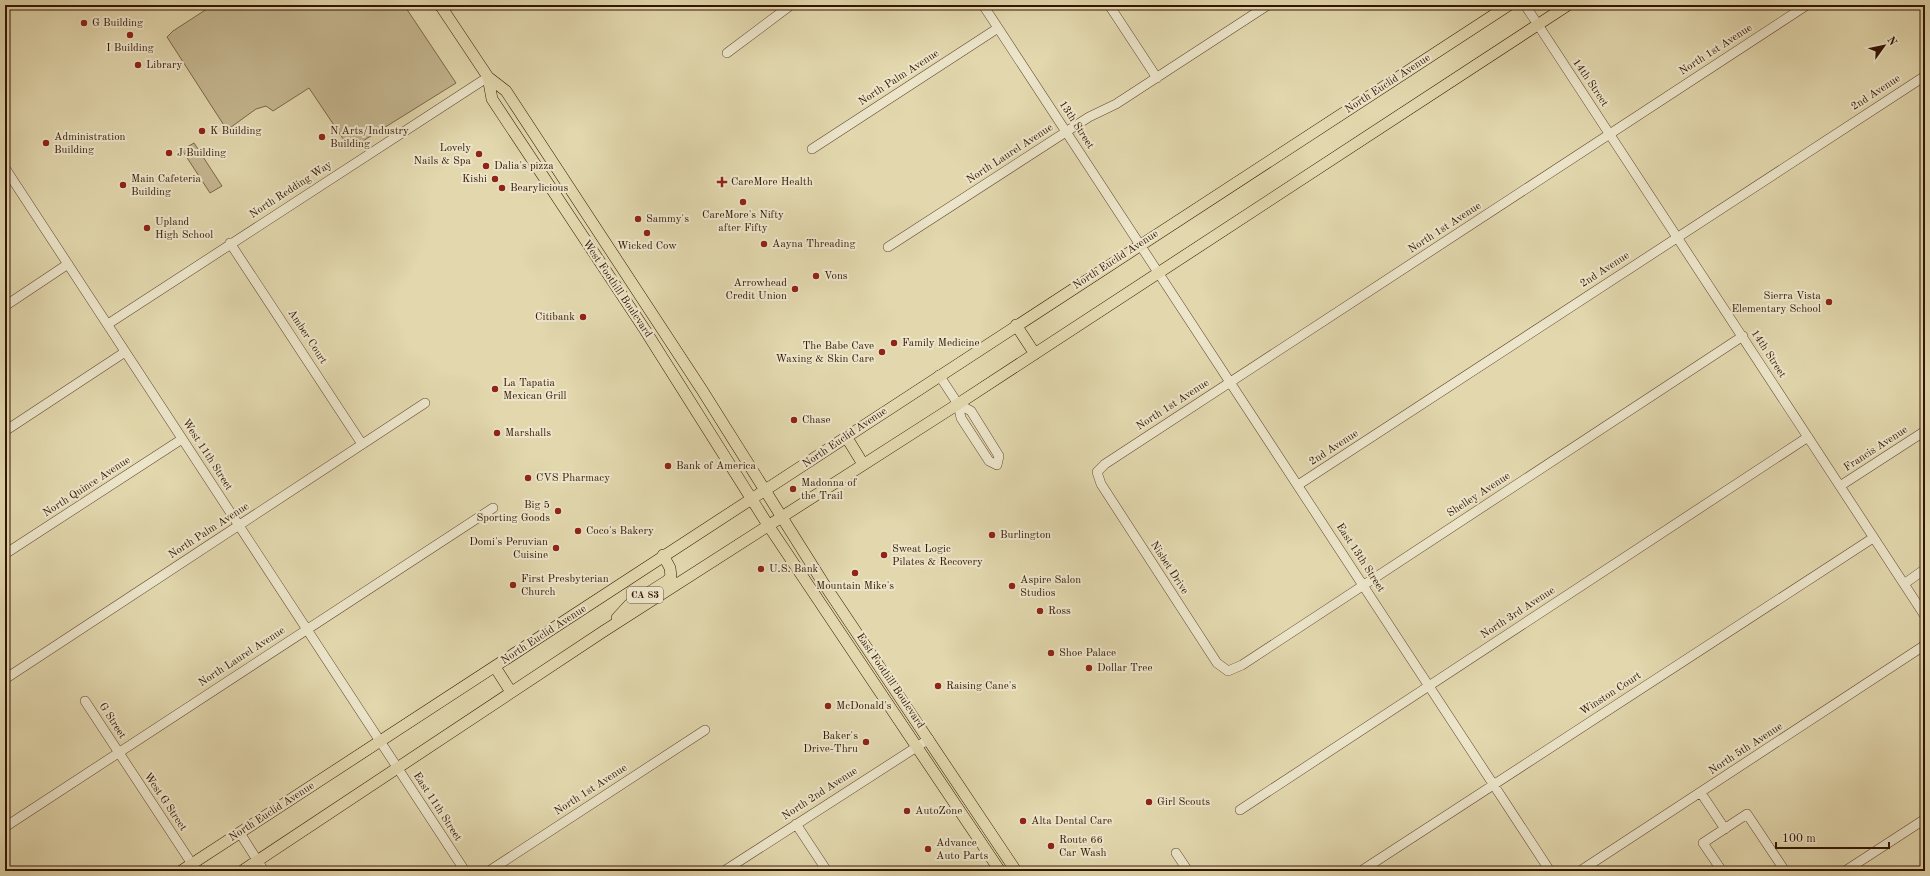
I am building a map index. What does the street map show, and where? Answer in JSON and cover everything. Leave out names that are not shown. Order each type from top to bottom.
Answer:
[{"type":"main road","name":"West Foothill Boulevard","points":[[440,5],[488,77],[506,91],[766,490]]},
{"type":"main road","name":"North Euclid Avenue","points":[[181,871],[495,667],[663,555],[847,438],[939,375],[1140,244],[1510,5]]},
{"type":"main road","points":[[242,871],[604,631],[1035,354],[1568,5]]},
{"type":"main road","name":"West Foothill Boulevard","points":[[488,77],[492,99],[604,267],[753,498]]},
{"type":"main road","points":[[604,267],[613,272],[620,279],[649,323],[653,325],[659,324]]},
{"type":"main road","points":[[1016,325],[1035,354]]},
{"type":"main road","points":[[847,438],[863,464]]},
{"type":"main road","name":"East Foothill Boulevard","points":[[766,490],[822,581],[1016,871]]},
{"type":"main road","name":"East Foothill Boulevard","points":[[753,498],[768,525],[1000,871]]},
{"type":"main road","name":"CA 83","points":[[604,631],[629,605],[671,577],[670,568],[663,555]]},
{"type":"main road","points":[[495,667],[511,692]]},
{"type":"street","points":[[727,53],[791,5]]},
{"type":"street","name":"13th Street","points":[[984,5],[1149,258]]},
{"type":"street","points":[[1109,5],[1157,78]]},
{"type":"street","name":"North Laurel Avenue","points":[[888,247],[1089,118],[1116,104],[1157,78],[1268,5]]},
{"type":"street","name":"14th Street","points":[[1525,5],[1925,616]]},
{"type":"street","name":"North 1st Avenue","points":[[1097,472],[1105,464],[1807,5]]},
{"type":"street","name":"North Palm Avenue","points":[[812,149],[998,28]]},
{"type":"street","name":"2nd Avenue","points":[[1298,485],[1925,76]]},
{"type":"street","name":"North Redding Way","points":[[108,324],[230,243],[488,77]]},
{"type":"street","name":"West 11th Street","points":[[5,168],[8,180],[68,264],[108,324],[389,755]]},
{"type":"street","name":"Amber Court","points":[[230,243],[362,444]]},
{"type":"street","name":"East 13th Street","points":[[1149,258],[1550,871]]},
{"type":"street","points":[[5,306],[68,264]]},
{"type":"street","name":"Shelley Avenue","points":[[1228,671],[1242,665],[1743,336]]},
{"type":"street","points":[[5,431],[126,352]]},
{"type":"street","points":[[939,375],[958,404],[961,418],[989,461],[997,464],[999,456],[971,411],[958,404]]},
{"type":"street","name":"North Palm Avenue","points":[[5,679],[425,403]]},
{"type":"street","name":"Francis Avenue","points":[[1840,486],[1925,431]]},
{"type":"street","name":"North 3rd Avenue","points":[[1240,810],[1808,437]]},
{"type":"street","name":"North Quince Avenue","points":[[5,554],[182,439]]},
{"type":"street","name":"Nisbet Drive","points":[[1097,472],[1101,484],[1217,663],[1228,671]]},
{"type":"street","name":"North Laurel Avenue","points":[[5,827],[492,508]]},
{"type":"street","name":"Winston Court","points":[[1361,871],[1873,538]]},
{"type":"street","points":[[1904,584],[1925,570]]},
{"type":"street","name":"North 5th Avenue","points":[[1580,871],[1925,645]]},
{"type":"street","name":"G Street","points":[[85,701],[118,753]]},
{"type":"street","name":"North 1st Avenue","points":[[489,871],[705,730]]},
{"type":"street","name":"North 2nd Avenue","points":[[724,871],[929,739]]},
{"type":"street","name":"West G Street","points":[[118,753],[192,864]]},
{"type":"street","name":"East 11th Street","points":[[389,755],[465,871]]},
{"type":"street","points":[[1701,793],[1725,829]]},
{"type":"street","points":[[1722,871],[1704,843],[1747,814],[1785,871]]},
{"type":"street","points":[[1845,871],[1925,819]]},
{"type":"street","points":[[796,824],[827,871]]},
{"type":"street","points":[[240,833],[264,871]]},
{"type":"street","points":[[1176,853],[1188,871]]},
{"type":"shaded area","points":[[213,5],[404,5],[456,83],[350,149],[309,88],[273,111],[266,106],[256,109],[227,130],[167,37],[173,31]]},
{"type":"shaded area","points":[[194,143],[222,186],[210,193],[182,150]]},
{"type":"place","name":"G Building","points":[[84,23]]},
{"type":"place","name":"I Building","points":[[130,35]]},
{"type":"place","name":"Library","points":[[138,65]]},
{"type":"place","name":"K Building","points":[[202,131]]},
{"type":"place","name":"N Arts/Industry Building","points":[[322,137]]},
{"type":"place","name":"Administration Building","points":[[46,143]]},
{"type":"place","name":"J Building","points":[[169,153]]},
{"type":"place","name":"Lovely Nails & Spa","points":[[479,154]]},
{"type":"place","name":"Dalia's pizza","points":[[486,166]]},
{"type":"place","name":"Kishi","points":[[495,179]]},
{"type":"place","name":"CareMore Health","points":[[722,182]]},
{"type":"place","name":"Main Cafeteria Building","points":[[123,185]]},
{"type":"place","name":"Bearylicious","points":[[502,188]]},
{"type":"place","name":"CareMore's Nifty after Fifty","points":[[743,202]]},
{"type":"place","name":"Sammy's","points":[[638,219]]},
{"type":"place","name":"Upland High School","points":[[147,228]]},
{"type":"place","name":"Wicked Cow","points":[[647,233]]},
{"type":"place","name":"Aayna Threading","points":[[764,244]]},
{"type":"place","name":"Vons","points":[[816,276]]},
{"type":"place","name":"Arrowhead Credit Union","points":[[795,289]]},
{"type":"place","name":"Sierra Vista Elementary School","points":[[1829,302]]},
{"type":"place","name":"Citibank","points":[[583,317]]},
{"type":"place","name":"Family Medicine","points":[[894,343]]},
{"type":"place","name":"The Babe Cave Waxing & Skin Care","points":[[882,352]]},
{"type":"place","name":"La Tapatia Mexican Grill","points":[[495,389]]},
{"type":"place","name":"Chase","points":[[794,420]]},
{"type":"place","name":"Marshalls","points":[[497,433]]},
{"type":"place","name":"Bank of America","points":[[668,466]]},
{"type":"place","name":"CVS Pharmacy","points":[[528,478]]},
{"type":"place","name":"Madonna of the Trail","points":[[793,489]]},
{"type":"place","name":"Big 5 Sporting Goods","points":[[558,511]]},
{"type":"place","name":"Coco's Bakery","points":[[578,531]]},
{"type":"place","name":"Burlington","points":[[992,535]]},
{"type":"place","name":"Domi's Peruvian Cuisine","points":[[556,548]]},
{"type":"place","name":"Sweat Logic Pilates & Recovery","points":[[884,555]]},
{"type":"place","name":"U.S. Bank","points":[[761,569]]},
{"type":"place","name":"Mountain Mike's","points":[[855,573]]},
{"type":"place","name":"First Presbyterian Church","points":[[513,585]]},
{"type":"place","name":"Aspire Salon Studios","points":[[1012,586]]},
{"type":"place","name":"Ross","points":[[1040,611]]},
{"type":"place","name":"Shoe Palace","points":[[1051,653]]},
{"type":"place","name":"Dollar Tree","points":[[1089,668]]},
{"type":"place","name":"Raising Cane's","points":[[938,686]]},
{"type":"place","name":"McDonald's","points":[[828,706]]},
{"type":"place","name":"Baker's Drive-Thru","points":[[866,742]]},
{"type":"place","name":"Girl Scouts","points":[[1149,802]]},
{"type":"place","name":"AutoZone","points":[[907,811]]},
{"type":"place","name":"Alta Dental Care","points":[[1023,821]]},
{"type":"place","name":"Route 66 Car Wash","points":[[1051,846]]},
{"type":"place","name":"Advance Auto Parts","points":[[928,849]]}]
